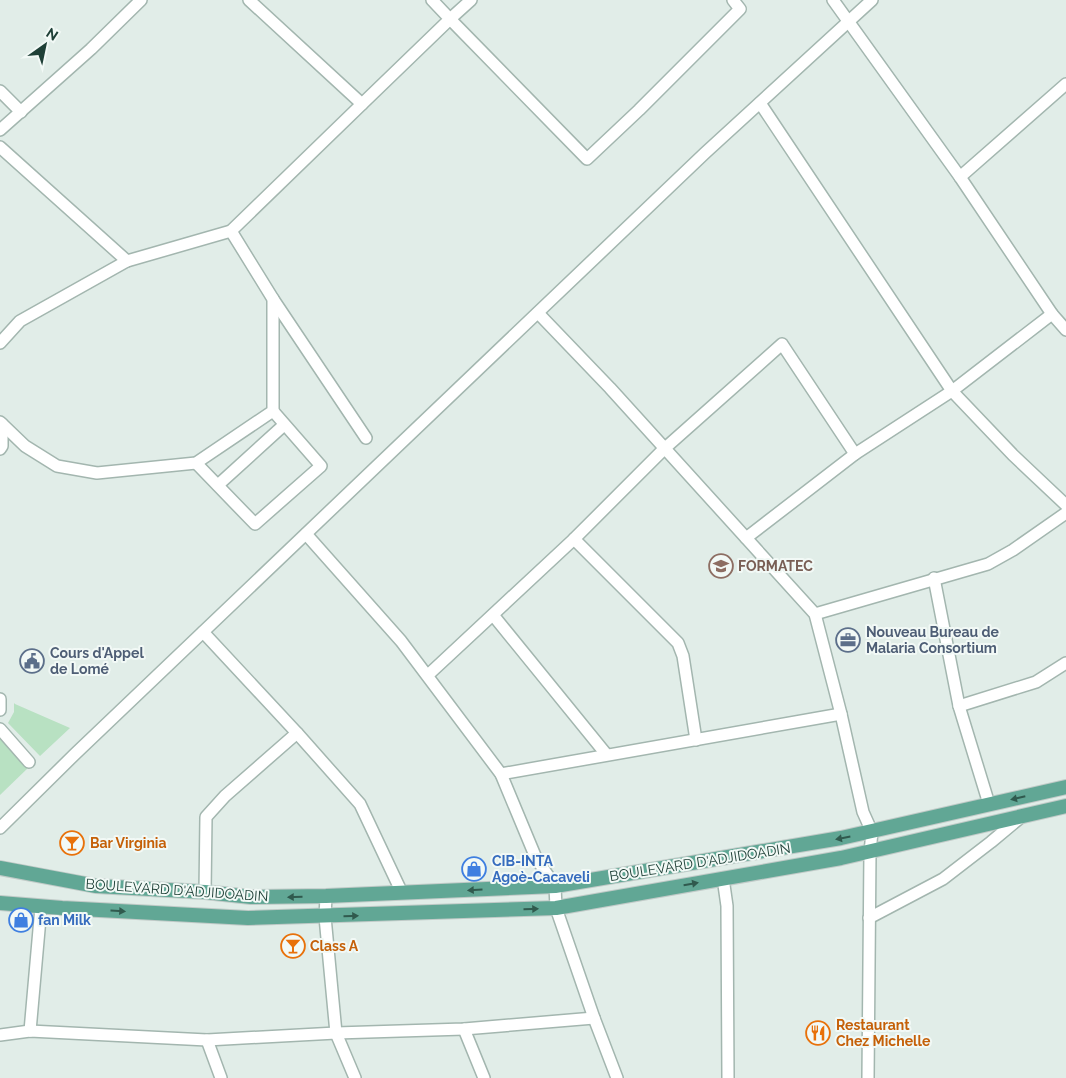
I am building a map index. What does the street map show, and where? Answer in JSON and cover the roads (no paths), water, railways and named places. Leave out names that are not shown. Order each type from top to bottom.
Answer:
[{"type":"main road","name":"BOULEVARD D'ADJIDOADIN","points":[[0,868],[96,886],[205,892],[251,898],[555,886],[872,832],[1066,787]]},
{"type":"main road","name":"BOULEVARD D'ADJIDOADIN","points":[[0,903],[41,907],[248,918],[556,908],[870,852],[1066,806]]},
{"type":"street","points":[[0,130],[141,0]]},
{"type":"street","points":[[249,0],[362,104]]},
{"type":"street","points":[[432,0],[587,159],[740,9],[733,0]]},
{"type":"street","points":[[0,343],[20,321],[126,261],[231,231],[471,0]]},
{"type":"street","points":[[832,0],[960,177],[1052,314],[1066,330]]},
{"type":"street","points":[[0,828],[75,754],[538,313],[847,21],[872,0]]},
{"type":"street","points":[[960,177],[1066,84]]},
{"type":"street","points":[[0,91],[21,112]]},
{"type":"street","points":[[760,103],[952,391],[1013,455],[1066,505]]},
{"type":"street","points":[[0,147],[126,261]]},
{"type":"street","points":[[231,231],[273,299],[366,438]]},
{"type":"street","points":[[196,462],[255,524],[321,466],[273,411],[273,299]]},
{"type":"street","points":[[538,313],[610,388],[815,614],[841,714],[863,812],[872,832],[870,852],[868,1078]]},
{"type":"street","points":[[746,538],[855,454],[952,391],[1052,314]]},
{"type":"street","points":[[428,675],[574,539],[664,448],[782,344],[855,454]]},
{"type":"street","points":[[1,423],[25,446],[57,466],[97,473],[196,462],[273,411]]},
{"type":"street","points":[[0,449],[2,446],[1,423]]},
{"type":"street","points":[[218,485],[284,425]]},
{"type":"street","points":[[815,614],[934,578],[988,564],[1013,550],[1066,513]]},
{"type":"street","points":[[306,534],[401,641],[501,774],[536,858],[555,886],[556,908],[617,1078]]},
{"type":"street","points":[[574,539],[678,643],[683,656],[696,740]]},
{"type":"street","points":[[934,578],[959,706],[989,804]]},
{"type":"street","points":[[493,615],[606,754]]},
{"type":"street","points":[[203,632],[360,804],[402,893]]},
{"type":"street","points":[[959,706],[1036,682],[1066,663]]},
{"type":"street","points":[[0,700],[0,710]]},
{"type":"street","points":[[501,774],[841,714]]},
{"type":"street","points":[[0,729],[29,762]]},
{"type":"street","points":[[205,892],[206,817],[225,796],[297,733]]},
{"type":"street","points":[[869,918],[943,879],[1021,817]]},
{"type":"street","points":[[723,878],[727,906],[728,1078]]},
{"type":"street","points":[[326,896],[325,917],[336,1033],[355,1078]]},
{"type":"street","points":[[30,1031],[41,907]]},
{"type":"street","points":[[0,1035],[30,1031],[207,1040],[464,1029],[594,1018]]},
{"type":"street","points":[[464,1029],[484,1078]]},
{"type":"street","points":[[207,1040],[221,1078]]},
{"type":"place","name":"FORMATEC","points":[[721,566]]},
{"type":"place","name":"Nouveau Bureau de Malaria Consortium","points":[[848,640]]},
{"type":"place","name":"Cours d'Appel de Lomé","points":[[32,661]]},
{"type":"place","name":"Bar Virginia","points":[[72,843]]},
{"type":"place","name":"CIB-INTA Agoè-Cacaveli","points":[[474,869]]},
{"type":"place","name":"fan Milk","points":[[21,920]]},
{"type":"place","name":"Class A","points":[[293,946]]},
{"type":"place","name":"Restaurant Chez Michelle","points":[[818,1033]]}]
